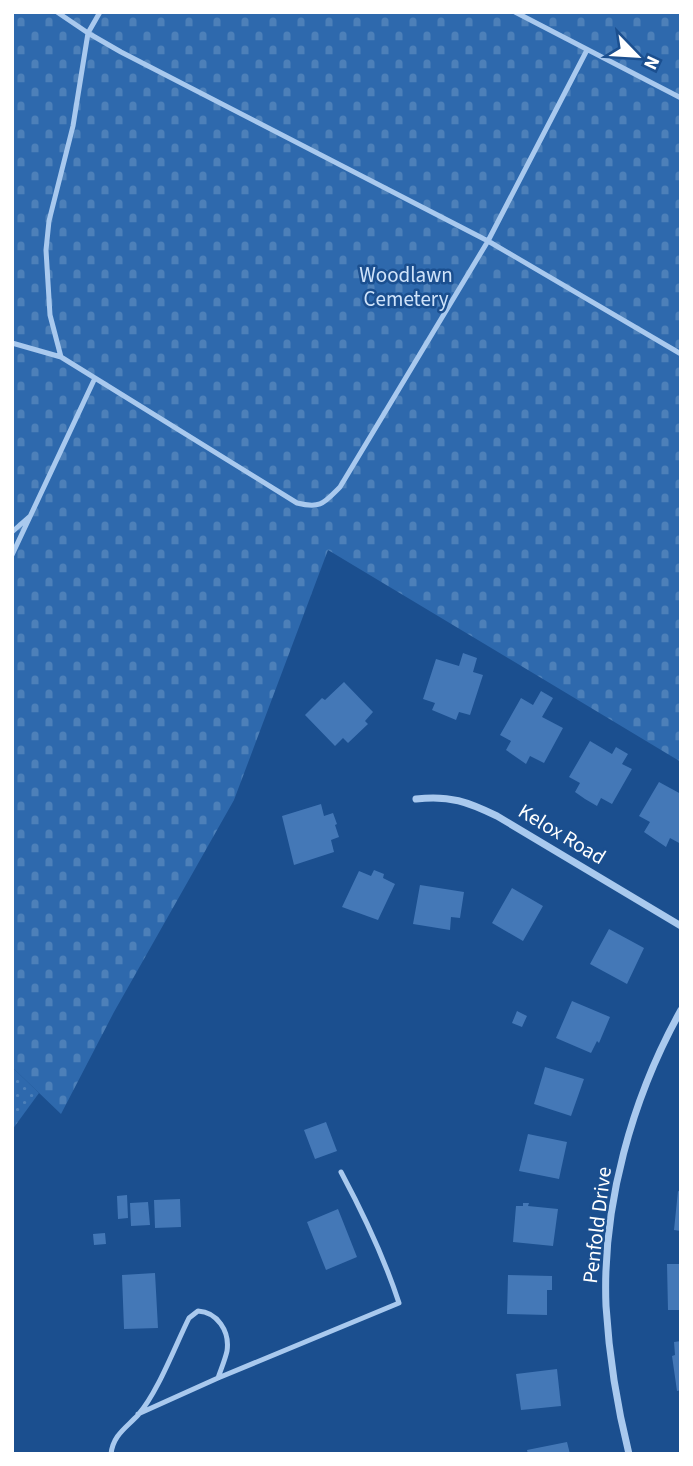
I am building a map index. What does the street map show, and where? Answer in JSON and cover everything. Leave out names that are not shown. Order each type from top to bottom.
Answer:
[{"type":"street","name":"Kelox Road","points":[[416,799],[457,799],[475,806],[681,926]]},
{"type":"street","name":"Penfold Drive","points":[[629,1454],[606,1306],[608,1247],[615,1191],[630,1131],[651,1070],[681,1010]]},
{"type":"lane","points":[[57,12],[88,33],[488,241],[681,354]]},
{"type":"lane","points":[[61,357],[50,315],[46,250],[49,221],[73,126],[88,33],[100,12]]},
{"type":"lane","points":[[515,12],[681,98]]},
{"type":"lane","points":[[12,343],[61,357],[297,503],[314,507],[325,502],[340,486],[488,241],[587,50]]},
{"type":"lane","points":[[12,555],[95,378]]},
{"type":"lane","points":[[12,533],[31,515]]},
{"type":"lane","points":[[138,1414],[399,1303],[387,1265],[341,1172]]},
{"type":"lane","points":[[111,1454],[118,1433],[138,1414],[189,1318],[198,1311],[208,1311],[219,1319],[225,1335],[227,1349],[218,1378]]},
{"type":"green space","name":"Woodlawn Cemetery","points":[[12,12],[681,12],[681,762],[328,550],[234,800],[114,1012],[61,1114],[12,1067]]},
{"type":"green space","points":[[12,1067],[39,1093],[12,1130]]},
{"type":"building","points":[[463,653],[477,658],[473,672],[483,675],[470,715],[459,712],[456,720],[432,710],[435,703],[423,699],[436,659],[459,666]]},
{"type":"building","points":[[344,682],[373,712],[365,721],[368,724],[348,743],[343,738],[335,746],[305,715]]},
{"type":"building","points":[[541,691],[553,698],[542,717],[563,728],[544,763],[530,756],[526,764],[506,750],[511,741],[500,735],[521,698],[533,705]]},
{"type":"building","points":[[590,741],[612,754],[616,747],[628,754],[622,764],[632,769],[612,804],[601,798],[597,806],[585,799],[575,792],[580,783],[569,777]]},
{"type":"building","points":[[659,782],[681,794],[681,844],[670,838],[666,847],[644,832],[650,822],[639,816]]},
{"type":"building","points":[[321,804],[324,816],[333,813],[337,824],[335,825],[339,837],[331,840],[334,852],[294,865],[282,816]]},
{"type":"building","points":[[374,870],[384,874],[383,878],[395,884],[378,920],[342,907],[359,871],[371,876]]},
{"type":"building","points":[[420,885],[464,892],[460,918],[451,917],[450,930],[413,924]]},
{"type":"building","points":[[512,888],[543,906],[523,941],[492,923]]},
{"type":"building","points":[[609,929],[644,948],[627,984],[590,964]]},
{"type":"building","points":[[572,1001],[610,1017],[599,1043],[597,1041],[591,1053],[556,1038]]},
{"type":"building","points":[[517,1011],[527,1016],[522,1027],[512,1023]]},
{"type":"building","points":[[545,1067],[584,1079],[571,1116],[534,1104]]},
{"type":"building","points":[[326,1122],[337,1151],[315,1159],[304,1130]]},
{"type":"building","points":[[528,1134],[567,1142],[559,1179],[519,1171]]},
{"type":"building","points":[[678,1191],[681,1192],[681,1231],[674,1230]]},
{"type":"building","points":[[127,1195],[128,1218],[118,1219],[117,1196]]},
{"type":"building","points":[[180,1199],[181,1227],[155,1228],[154,1200]]},
{"type":"building","points":[[148,1202],[150,1225],[131,1226],[130,1203]]},
{"type":"building","points":[[523,1203],[529,1203],[528,1206],[558,1209],[553,1246],[513,1242],[516,1206],[523,1206]]},
{"type":"building","points":[[338,1209],[357,1257],[326,1270],[307,1222]]},
{"type":"building","points":[[105,1233],[106,1244],[94,1245],[93,1234]]},
{"type":"building","points":[[667,1264],[681,1264],[681,1310],[668,1310]]},
{"type":"building","points":[[155,1273],[158,1328],[124,1329],[122,1275]]},
{"type":"building","points":[[508,1275],[552,1276],[552,1290],[547,1290],[547,1315],[507,1314]]},
{"type":"building","points":[[681,1341],[681,1390],[677,1391],[672,1356],[675,1355],[674,1342]]},
{"type":"building","points":[[557,1369],[561,1406],[521,1410],[516,1374]]},
{"type":"building","points":[[567,1442],[570,1454],[528,1454],[527,1450]]}]
